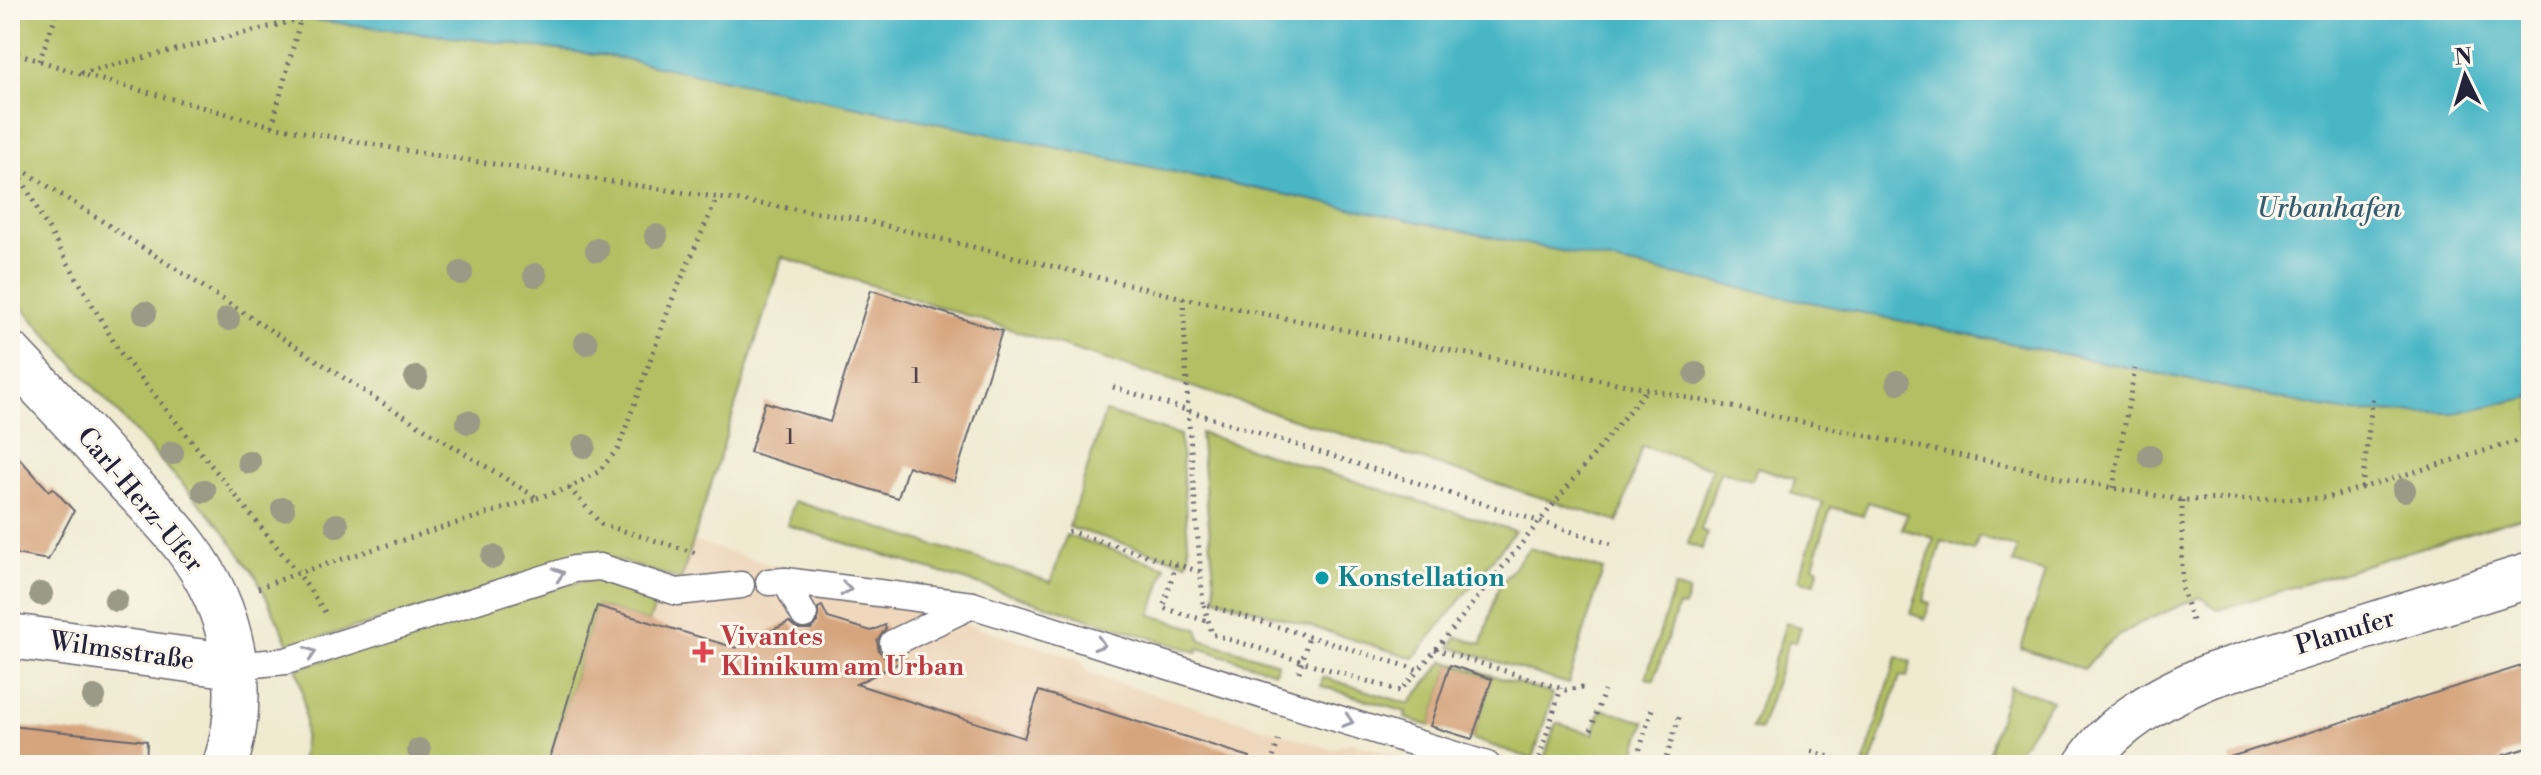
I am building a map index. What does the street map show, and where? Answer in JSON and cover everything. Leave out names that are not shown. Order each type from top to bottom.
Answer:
[{"type":"street","name":"Carl-Herz-Ufer","points":[[10,354],[184,545],[218,600],[228,628],[238,703],[225,765]]},
{"type":"street","name":"Planufer","points":[[2086,765],[2095,750],[2117,727],[2163,698],[2225,670],[2531,575]]},
{"type":"street","name":"Wilmsstraße","points":[[10,636],[235,666]]},
{"type":"lane","points":[[235,666],[286,661],[574,569],[600,567],[677,592],[741,585]]},
{"type":"lane","points":[[804,615],[777,581],[972,605],[1487,765]]},
{"type":"lane","points":[[893,643],[972,605]]},
{"type":"path","points":[[39,61],[58,10]]},
{"type":"path","points":[[272,126],[303,10]]},
{"type":"path","points":[[80,74],[302,19]]},
{"type":"path","points":[[10,51],[80,74],[272,126],[420,153],[854,218],[1183,298],[1647,389],[2182,500],[2327,498],[2531,437]]},
{"type":"path","points":[[12,161],[381,402],[537,498]]},
{"type":"path","points":[[12,161],[119,351],[298,573],[346,641]]},
{"type":"path","points":[[257,588],[569,488],[598,472],[618,449],[672,300],[717,198]]},
{"type":"path","points":[[1183,298],[1203,604],[1212,634],[1400,691],[1647,389]]},
{"type":"path","points":[[2113,488],[2135,369]]},
{"type":"path","points":[[1113,387],[1611,544]]},
{"type":"path","points":[[2362,489],[2373,394]]},
{"type":"path","points":[[569,488],[601,524],[703,555]]},
{"type":"path","points":[[2182,500],[2182,589],[2193,624]]},
{"type":"path","points":[[1068,531],[1201,572]]},
{"type":"path","points":[[1176,564],[1163,608],[1207,621]]},
{"type":"path","points":[[1203,604],[1419,670]]},
{"type":"path","points":[[1304,653],[1309,636]]},
{"type":"path","points":[[1435,649],[1566,690],[1588,686]]},
{"type":"path","points":[[1537,765],[1561,688]]},
{"type":"path","points":[[1591,730],[1604,691]]},
{"type":"path","points":[[1635,765],[1653,706]]},
{"type":"path","points":[[1664,765],[1680,714]]},
{"type":"path","points":[[1811,751],[1840,763],[1855,765]]},
{"type":"shaded area","name":"Vivantes Klinikum am Urban","points":[[693,541],[1081,660],[1089,674],[1331,749],[1352,742],[1424,765],[300,765],[306,721],[304,692],[297,669],[681,580]]},
{"type":"green space","points":[[10,10],[234,10],[609,56],[2346,412],[2455,413],[2531,397],[2531,514],[2219,610],[2200,597],[2138,624],[2107,644],[2084,669],[2021,648],[2045,573],[2013,563],[2017,548],[1979,536],[1974,551],[1942,541],[1923,601],[1930,603],[1925,619],[1911,614],[1934,538],[1902,529],[1907,514],[1868,502],[1863,516],[1831,507],[1813,566],[1819,568],[1814,584],[1799,579],[1823,503],[1791,493],[1795,479],[1757,467],[1752,480],[1720,471],[1701,530],[1707,533],[1702,549],[1688,544],[1712,468],[1642,446],[1618,522],[782,257],[681,580],[607,557],[290,646],[257,578],[220,526],[10,294]]},
{"type":"green space","points":[[1105,412],[1180,435],[1189,555],[1187,563],[1069,527]]},
{"type":"green space","points":[[1200,433],[1515,531],[1414,658],[1216,598]]},
{"type":"green space","points":[[794,501],[1051,582],[1066,535],[1166,567],[1151,615],[1198,629],[1201,640],[1278,663],[1275,672],[1199,648],[1197,652],[787,525]]},
{"type":"green space","points":[[1529,548],[1603,570],[1568,684],[1450,647],[1457,637],[1482,644],[1498,588]]},
{"type":"green space","points":[[602,580],[658,598],[649,622],[597,606],[548,765],[300,765],[305,717],[297,669],[580,581]]},
{"type":"green space","points":[[1674,587],[1689,592],[1684,607],[1678,606],[1654,680],[1646,678]]},
{"type":"green space","points":[[1786,623],[1801,627],[1796,642],[1789,641],[1760,730],[1752,728]]},
{"type":"green space","points":[[1897,657],[1911,662],[1907,677],[1900,676],[1871,765],[1864,763]]},
{"type":"green space","points":[[1444,661],[1553,694],[1533,759],[1472,739],[1491,679],[1450,666],[1430,726],[1405,718],[1406,712],[1321,686],[1323,677],[1409,704]]},
{"type":"green space","points":[[2009,686],[2052,700],[2009,765],[1985,765]]},
{"type":"green space","points":[[1601,709],[1645,722],[1631,765],[1553,765],[1543,762],[1556,723],[1593,734]]},
{"type":"water","name":"Urbanhafen","points":[[234,10],[2531,10],[2531,397],[2455,413],[2346,412],[609,56]]},
{"type":"building","points":[[871,290],[1002,331],[954,481],[908,466],[898,498],[750,452],[765,402],[830,422]]},
{"type":"building","points":[[10,448],[49,491],[53,488],[74,511],[48,560],[15,554],[16,551],[10,550]]},
{"type":"building","points":[[597,606],[736,648],[789,622],[797,629],[811,629],[818,622],[818,608],[822,606],[828,618],[871,631],[885,625],[877,641],[879,651],[885,657],[901,657],[903,661],[856,684],[1024,738],[1039,691],[1250,757],[1248,765],[548,765]]},
{"type":"building","points":[[2531,663],[2531,747],[2503,755],[2498,765],[2231,765],[2230,757]]},
{"type":"building","points":[[1450,665],[1492,679],[1472,739],[1430,726]]},
{"type":"building","points":[[10,726],[147,741],[146,765],[10,765]]},
{"type":"place","name":"Konstellation","points":[[1322,578]]},
{"type":"place","name":"Vivantes Klinikum am Urban","points":[[703,652]]}]
